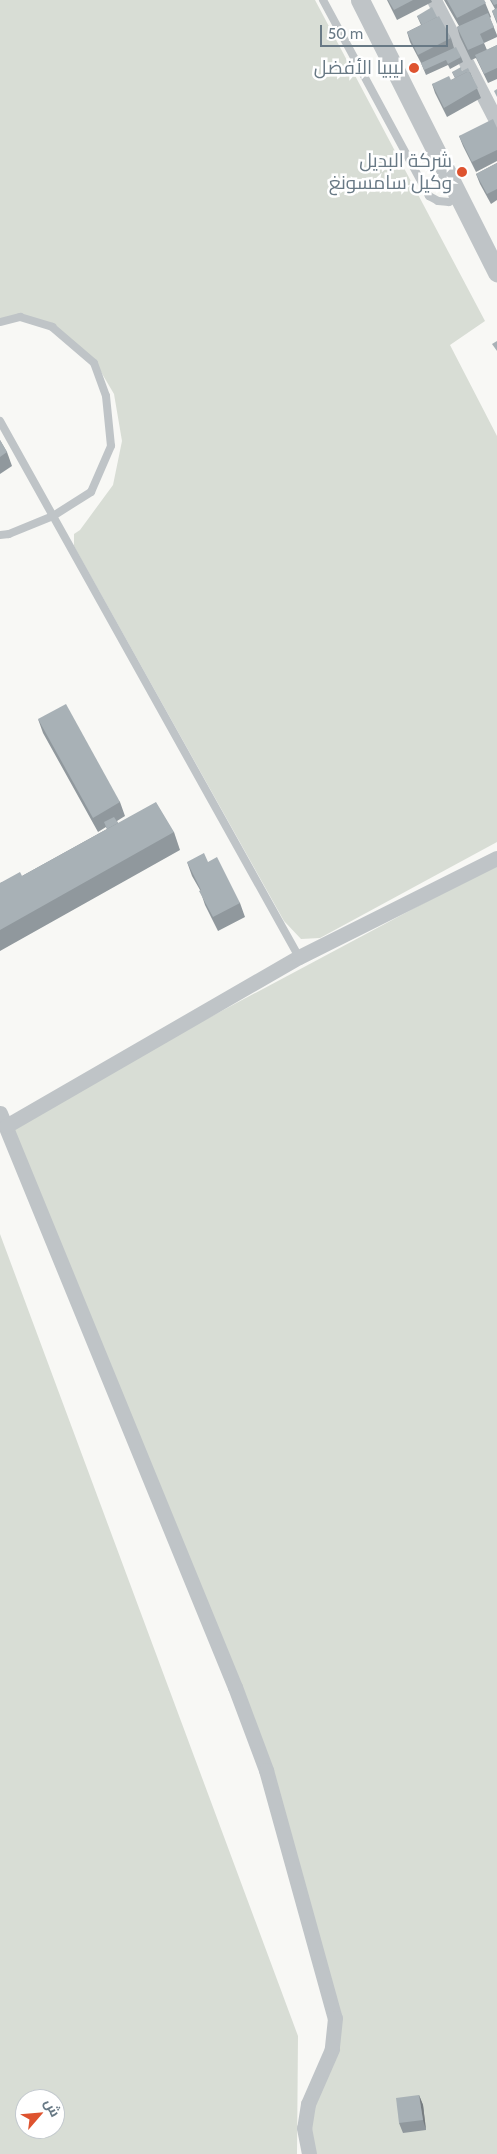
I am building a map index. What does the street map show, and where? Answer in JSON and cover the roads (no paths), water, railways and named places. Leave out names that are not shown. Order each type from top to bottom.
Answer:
[{"type":"street","points":[[360,0],[497,272]]},
{"type":"street","points":[[434,0],[497,122]]},
{"type":"street","points":[[483,95],[497,88]]},
{"type":"street","points":[[309,2154],[304,2128],[308,2104],[332,2049],[335,2018],[266,1770],[235,1687],[3,1119],[299,957],[497,858]]},
{"type":"lane","points":[[323,0],[429,196],[438,201],[449,202],[459,197]]},
{"type":"lane","points":[[0,322],[20,317],[52,328],[94,363],[106,396],[111,446],[91,492],[53,516],[9,534],[0,535]]},
{"type":"lane","points":[[0,421],[299,957]]},
{"type":"place","name":"ليبيا الأفضل","points":[[414,68]]},
{"type":"place","name":"شركة البديل وكيل سامسونغ","points":[[462,172]]}]
